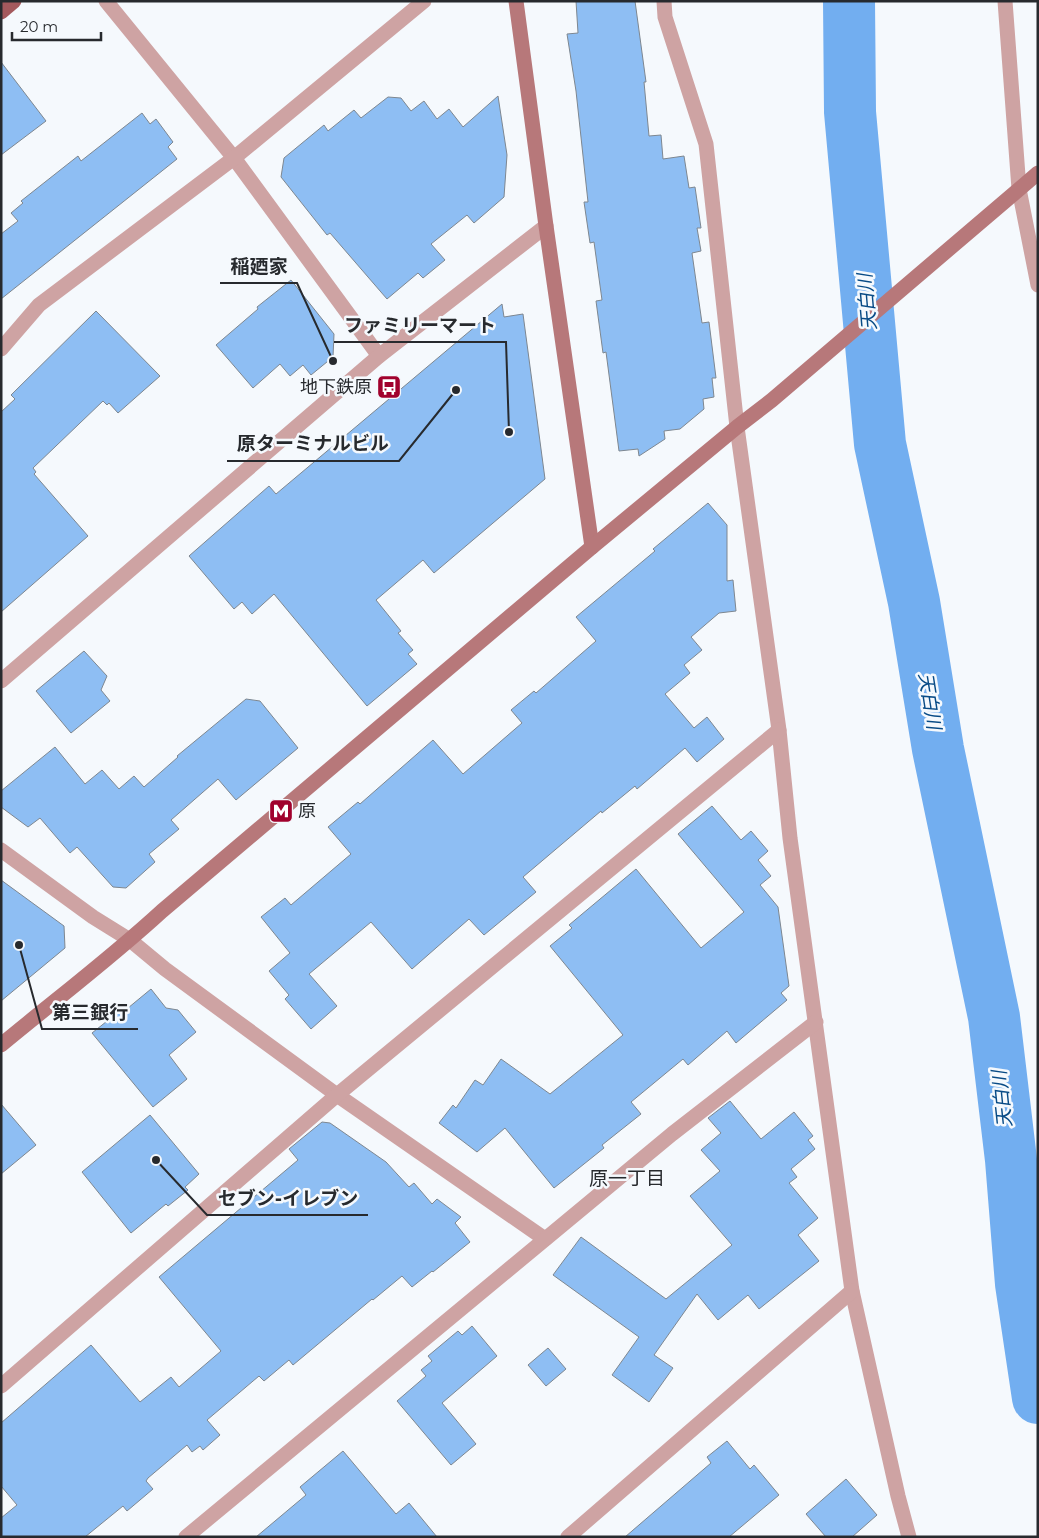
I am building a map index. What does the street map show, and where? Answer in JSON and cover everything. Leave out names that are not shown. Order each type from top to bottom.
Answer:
[{"type":"main road","points":[[1,12],[14,1]]},
{"type":"street","points":[[106,1],[234,158],[379,356]]},
{"type":"street","points":[[1,349],[39,305],[234,158],[424,1]]},
{"type":"street","points":[[516,1],[592,547]]},
{"type":"street","points":[[664,1],[665,17],[706,144],[737,426],[779,730],[790,838],[852,1291],[909,1537]]},
{"type":"street","points":[[1005,1],[1019,188],[1038,286]]},
{"type":"street","points":[[1,1045],[130,940],[184,892],[592,547],[737,426],[772,400],[1038,173]]},
{"type":"street","points":[[1,681],[379,356],[546,226]]},
{"type":"street","points":[[1,1386],[337,1095],[779,730]]},
{"type":"street","points":[[1,850],[130,940],[165,969],[337,1095],[544,1239]]},
{"type":"street","points":[[186,1537],[672,1134],[816,1022]]},
{"type":"street","points":[[568,1537],[852,1291]]},
{"type":"building","points":[[576,1],[635,1],[646,82],[644,82],[649,136],[661,135],[663,159],[684,156],[689,188],[695,187],[701,228],[697,228],[701,251],[692,253],[702,323],[709,322],[716,378],[712,378],[714,397],[703,399],[704,409],[680,429],[664,431],[665,439],[639,456],[638,449],[619,451],[606,352],[603,353],[596,301],[602,300],[594,242],[590,243],[584,202],[588,202],[576,91],[567,34],[578,33]]},
{"type":"building","points":[[1,62],[46,121],[1,155]]},
{"type":"building","points":[[498,96],[507,155],[504,197],[474,223],[467,215],[431,244],[445,260],[423,278],[418,273],[387,299],[330,233],[327,235],[281,177],[284,158],[324,125],[328,131],[354,110],[361,118],[388,97],[401,98],[411,111],[424,101],[437,119],[449,109],[463,127]]},
{"type":"building","points":[[142,113],[150,124],[156,119],[173,142],[168,147],[177,159],[1,299],[1,234],[18,221],[11,213],[23,203],[21,201],[78,156],[81,161]]},
{"type":"building","points":[[291,280],[334,334],[333,357],[311,375],[303,365],[290,376],[280,364],[253,388],[216,345],[258,309],[257,307]]},
{"type":"building","points":[[502,304],[504,317],[523,314],[545,479],[434,573],[423,560],[376,600],[401,631],[398,633],[413,650],[408,654],[417,664],[367,706],[274,594],[252,614],[242,602],[234,609],[189,556],[269,486],[276,494]]},
{"type":"building","points":[[96,311],[160,376],[118,413],[109,403],[107,405],[103,401],[33,468],[36,472],[34,474],[88,536],[1,612],[1,412],[15,399],[11,395]]},
{"type":"building","points":[[708,503],[727,525],[727,581],[733,580],[736,611],[719,613],[691,637],[702,650],[684,665],[690,673],[665,694],[694,728],[707,717],[724,739],[697,762],[685,748],[637,789],[635,786],[602,813],[601,811],[523,877],[536,892],[484,935],[469,919],[412,969],[371,922],[309,974],[337,1006],[311,1029],[285,999],[289,995],[269,971],[290,953],[261,917],[285,898],[291,905],[351,854],[328,827],[358,802],[360,804],[433,740],[463,774],[522,723],[511,710],[534,691],[536,693],[596,641],[576,617],[655,551],[653,549]]},
{"type":"building","points":[[84,651],[107,676],[101,690],[110,701],[71,733],[36,691]]},
{"type":"building","points":[[246,699],[260,701],[298,748],[236,800],[218,779],[171,820],[179,829],[149,854],[155,862],[126,888],[113,887],[77,847],[70,853],[40,818],[28,827],[1,807],[1,791],[55,747],[85,784],[102,770],[119,789],[134,776],[144,787],[177,756]]},
{"type":"building","points":[[712,806],[741,840],[751,831],[768,851],[758,860],[771,876],[760,885],[778,907],[789,986],[781,993],[787,1000],[736,1043],[727,1031],[688,1065],[683,1059],[631,1102],[641,1114],[602,1145],[604,1148],[554,1188],[505,1128],[477,1152],[439,1123],[453,1105],[456,1108],[475,1080],[483,1085],[501,1059],[550,1094],[623,1035],[550,946],[572,928],[569,925],[636,869],[701,948],[744,912],[678,834]]},
{"type":"building","points":[[1,880],[64,926],[65,948],[1,1001]]},
{"type":"building","points":[[151,989],[166,1008],[178,1010],[196,1032],[169,1055],[187,1079],[153,1107],[92,1033]]},
{"type":"building","points":[[730,1101],[761,1139],[794,1112],[813,1136],[808,1140],[815,1149],[791,1169],[797,1177],[789,1183],[818,1218],[798,1235],[819,1261],[759,1309],[748,1295],[718,1320],[697,1294],[654,1355],[673,1368],[649,1402],[612,1375],[639,1337],[553,1275],[581,1237],[666,1299],[732,1245],[690,1196],[720,1171],[701,1150],[721,1133],[708,1118]]},
{"type":"building","points":[[1,1104],[36,1145],[1,1174]]},
{"type":"building","points":[[150,1115],[199,1174],[185,1187],[188,1190],[168,1206],[166,1204],[131,1233],[82,1172]]},
{"type":"building","points":[[322,1122],[330,1123],[386,1162],[409,1187],[414,1183],[432,1204],[437,1199],[461,1217],[455,1223],[470,1242],[412,1287],[402,1276],[293,1365],[289,1360],[264,1381],[259,1376],[207,1420],[220,1435],[203,1450],[200,1446],[192,1452],[187,1445],[148,1478],[146,1481],[153,1489],[127,1511],[123,1506],[85,1537],[1,1537],[1,1518],[17,1505],[1,1486],[1,1423],[91,1345],[140,1402],[171,1377],[179,1387],[221,1351],[159,1277],[298,1160],[289,1149]]},
{"type":"building","points":[[472,1326],[497,1356],[442,1403],[476,1444],[451,1465],[397,1401],[426,1376],[421,1370],[432,1361],[428,1356],[458,1331],[462,1335]]},
{"type":"building","points":[[548,1348],[566,1369],[546,1386],[528,1365]]},
{"type":"building","points":[[727,1441],[750,1469],[754,1465],[779,1495],[729,1537],[625,1537],[711,1463],[707,1457]]},
{"type":"building","points":[[343,1451],[396,1514],[409,1503],[437,1537],[256,1537],[306,1495],[300,1487]]},
{"type":"building","points":[[846,1479],[877,1515],[852,1537],[826,1537],[806,1514]]},
{"type":"waterway","name":"天白川","points":[[849,1],[850,112],[880,444],[914,602],[938,749],[994,1017],[1011,1160],[1021,1284],[1038,1398]]},
{"type":"place","name":"稲廼家","points":[[333,361]]},
{"type":"place","name":"地下鉄原","points":[[389,387]]},
{"type":"place","name":"原ターミナルビル","points":[[456,390]]},
{"type":"place","name":"ファミリーマート","points":[[509,432]]},
{"type":"place","name":"原","points":[[281,811]]},
{"type":"place","name":"第三銀行","points":[[19,945]]},
{"type":"place","name":"セブン-イレブン","points":[[156,1160]]},
{"type":"district","name":"原一丁目","points":[[627,1178]]}]
